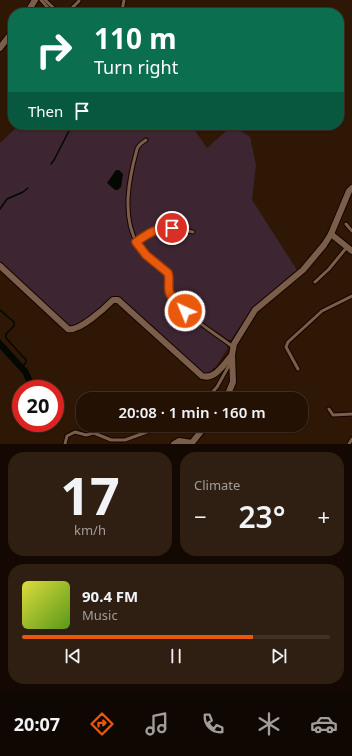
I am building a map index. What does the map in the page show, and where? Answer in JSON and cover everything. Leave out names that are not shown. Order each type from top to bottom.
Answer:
[{"type":"street","points":[[0,48],[8,38]]},
{"type":"street","points":[[229,392],[233,382],[232,358],[234,344],[255,310],[302,270],[324,245],[331,234],[349,191],[352,188]]},
{"type":"street","points":[[331,234],[349,249]]},
{"type":"street","points":[[0,266],[68,329],[72,330],[80,326],[113,300],[118,300],[202,376],[207,378],[212,376],[232,358]]},
{"type":"street","points":[[174,444],[179,441],[192,444],[201,432]]},
{"type":"lane","points":[[41,0],[48,8]]},
{"type":"lane","points":[[45,0],[54,8]]},
{"type":"lane","points":[[146,140],[137,148],[130,180],[129,217],[136,242],[146,255],[168,273],[169,289],[174,300],[193,318],[233,348]]},
{"type":"lane","points":[[346,224],[352,231]]},
{"type":"lane","points":[[136,242],[153,231],[162,228],[172,228],[193,232]]},
{"type":"lane","points":[[315,282],[349,249]]},
{"type":"lane","points":[[298,369],[286,347],[288,342],[322,311],[352,296]]},
{"type":"lane","points":[[212,392],[217,387],[232,358]]},
{"type":"lane","points":[[329,409],[333,415],[352,414]]},
{"type":"lane","points":[[65,444],[67,436],[75,432],[86,435],[94,433],[111,440],[125,440],[147,432]]},
{"type":"lane","points":[[349,444],[352,439]]},
{"type":"shaded area","points":[[14,130],[194,130],[207,148],[227,130],[240,130],[250,137],[256,165],[252,200],[297,270],[252,308],[231,340],[228,340],[225,343],[228,348],[215,368],[213,368],[213,373],[202,375],[158,334],[158,331],[151,324],[148,325],[117,298],[80,325],[69,327],[0,263],[0,143]]},
{"type":"shaded area","points":[[116,170],[119,170],[123,174],[121,187],[118,190],[115,190],[107,183]]},
{"type":"shaded area","points":[[0,339],[28,370],[33,380],[25,380],[23,374],[0,349]]},
{"type":"waterway","points":[[51,164],[69,130]]},
{"type":"waterway","points":[[0,209],[7,199],[23,192],[28,188]]},
{"type":"waterway","points":[[0,310],[14,322],[14,326],[6,334],[6,338],[26,360],[23,366]]},
{"type":"route","points":[[172,228],[162,228],[153,231],[136,242],[146,255],[168,273],[170,295],[185,311]]}]
